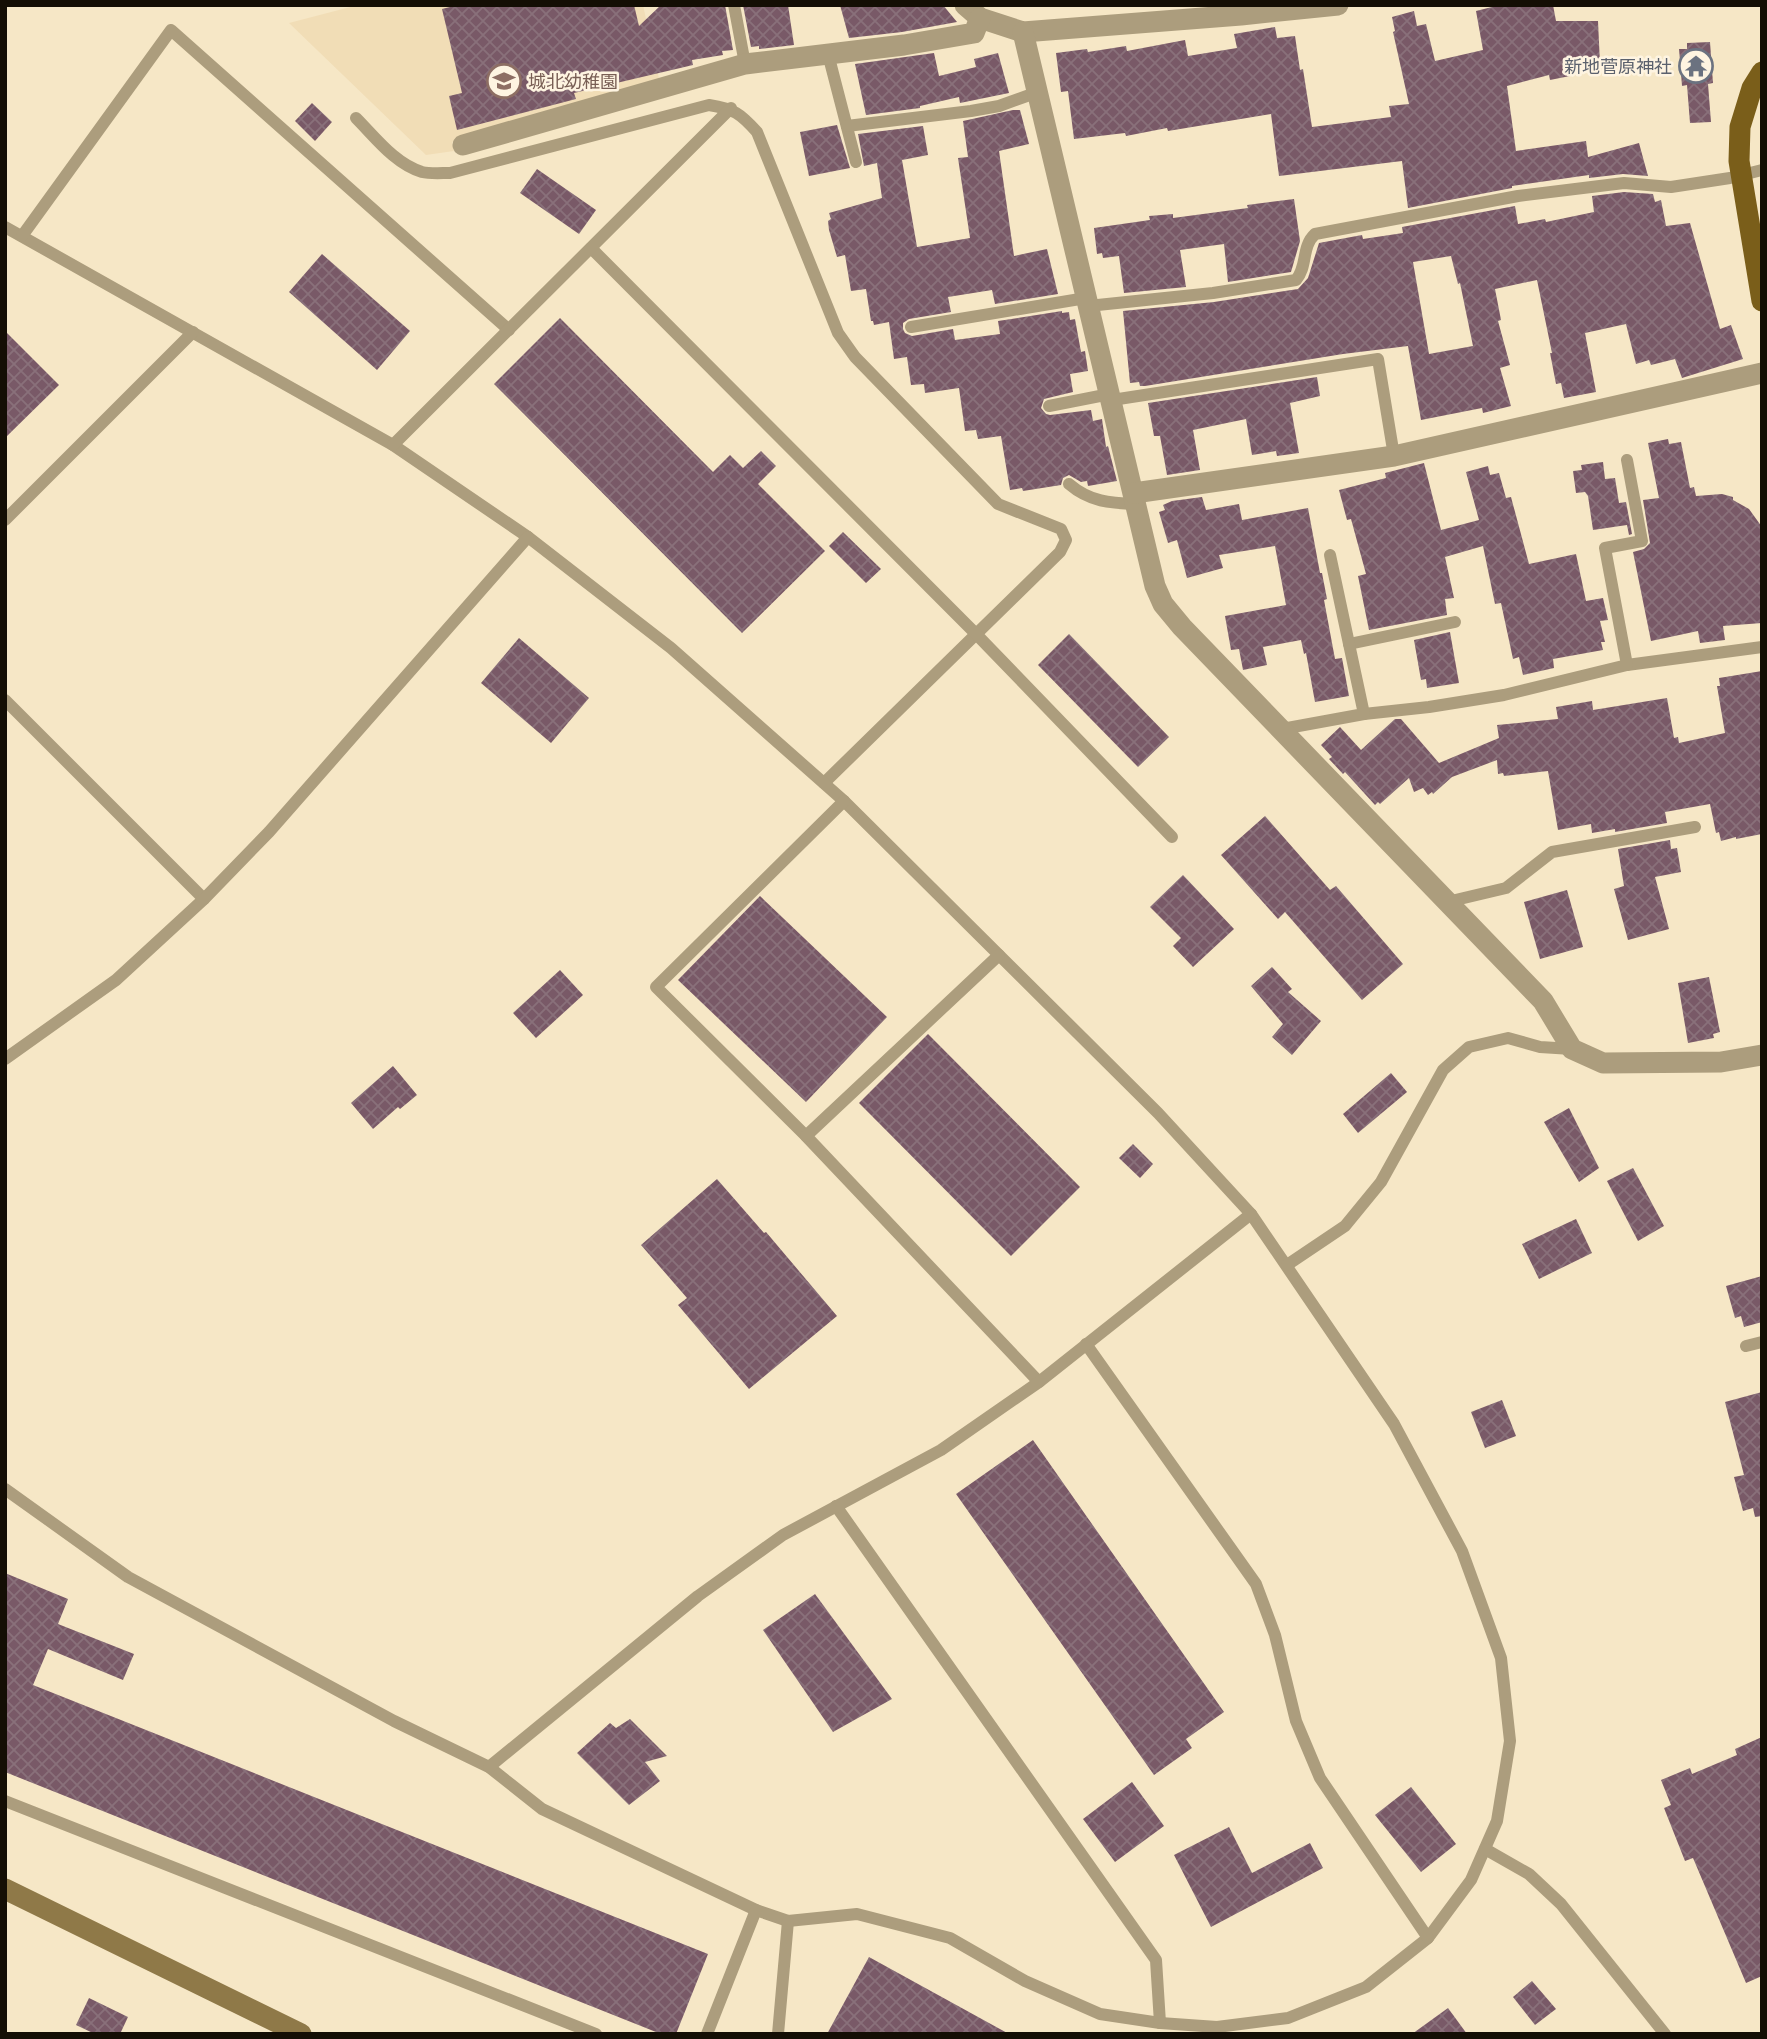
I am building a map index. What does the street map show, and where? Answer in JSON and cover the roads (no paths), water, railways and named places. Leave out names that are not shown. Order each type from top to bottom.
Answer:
[{"type":"main road","points":[[1762,72],[1752,88],[1740,127],[1751,172],[1762,301]]},
{"type":"street","points":[[464,145],[745,64],[974,33],[973,12],[1023,32],[1338,5]]},
{"type":"street","points":[[1023,32],[1155,586],[1163,604],[1182,627],[1543,1001],[1572,1049],[1603,1063],[1721,1062],[1762,1055]]},
{"type":"street","points":[[1135,499],[1394,456],[1762,373]]},
{"type":"street","points":[[5,1889],[301,2034]]},
{"type":"lane","points":[[734,5],[745,64]]},
{"type":"lane","points":[[22,236],[171,30],[509,330]]},
{"type":"lane","points":[[828,54],[856,162]]},
{"type":"lane","points":[[847,126],[971,111],[999,106],[1038,92]]},
{"type":"lane","points":[[356,118],[409,167],[425,173],[450,173],[709,105],[731,108],[757,132],[838,333],[855,357],[998,504],[1061,529],[1066,540],[1060,552],[824,783]]},
{"type":"lane","points":[[393,445],[731,108]]},
{"type":"lane","points":[[911,327],[1087,302],[1213,293],[1296,280],[1302,273],[1307,241],[1315,234],[1518,196],[1624,183],[1671,187],[1751,172]]},
{"type":"lane","points":[[5,227],[393,445],[528,537],[671,648],[844,801],[1158,1112],[1251,1214],[1287,1265],[1394,1424],[1462,1550],[1501,1657],[1510,1741],[1497,1821],[1471,1880],[1428,1938],[1366,1987],[1288,2018],[1217,2027],[1160,2023],[1100,2014],[1025,1981],[950,1938],[857,1914],[788,1921],[755,1910],[542,1809],[489,1767],[394,1721],[128,1577],[5,1489]]},
{"type":"lane","points":[[591,248],[976,635],[1172,837]]},
{"type":"lane","points":[[5,520],[193,332]]},
{"type":"lane","points":[[1049,406],[1378,359],[1394,456]]},
{"type":"lane","points":[[1626,460],[1642,541],[1605,548],[1627,665]]},
{"type":"lane","points":[[1069,484],[1082,495],[1100,502],[1135,499]]},
{"type":"lane","points":[[5,1059],[116,980],[204,899],[269,832],[528,537]]},
{"type":"lane","points":[[1330,555],[1364,714]]},
{"type":"lane","points":[[1349,644],[1455,622]]},
{"type":"lane","points":[[1282,729],[1364,714],[1429,708],[1504,695],[1627,665],[1762,647]]},
{"type":"lane","points":[[5,700],[204,899]]},
{"type":"lane","points":[[844,801],[656,987],[806,1136],[1039,1382]]},
{"type":"lane","points":[[1447,902],[1506,888],[1552,852],[1695,827]]},
{"type":"lane","points":[[806,1136],[999,954]]},
{"type":"lane","points":[[1287,1265],[1345,1226],[1381,1182],[1443,1070],[1469,1047],[1508,1038],[1541,1048],[1572,1049]]},
{"type":"lane","points":[[489,1767],[698,1595],[783,1535],[941,1450],[1039,1382],[1251,1214]]},
{"type":"lane","points":[[1746,1346],[1762,1342]]},
{"type":"lane","points":[[1087,1344],[1256,1584],[1275,1635],[1296,1721],[1320,1778],[1428,1938]]},
{"type":"lane","points":[[836,1506],[1156,1960],[1160,2023]]},
{"type":"lane","points":[[5,1801],[596,2034]]},
{"type":"lane","points":[[1485,1849],[1529,1874],[1561,1904],[1665,2034]]},
{"type":"lane","points":[[707,2034],[755,1910]]},
{"type":"lane","points":[[778,2034],[788,1921]]},
{"type":"place","name":"新地菅原神社","points":[[1696,66]]},
{"type":"place","name":"城北幼稚園","points":[[504,81]]}]
